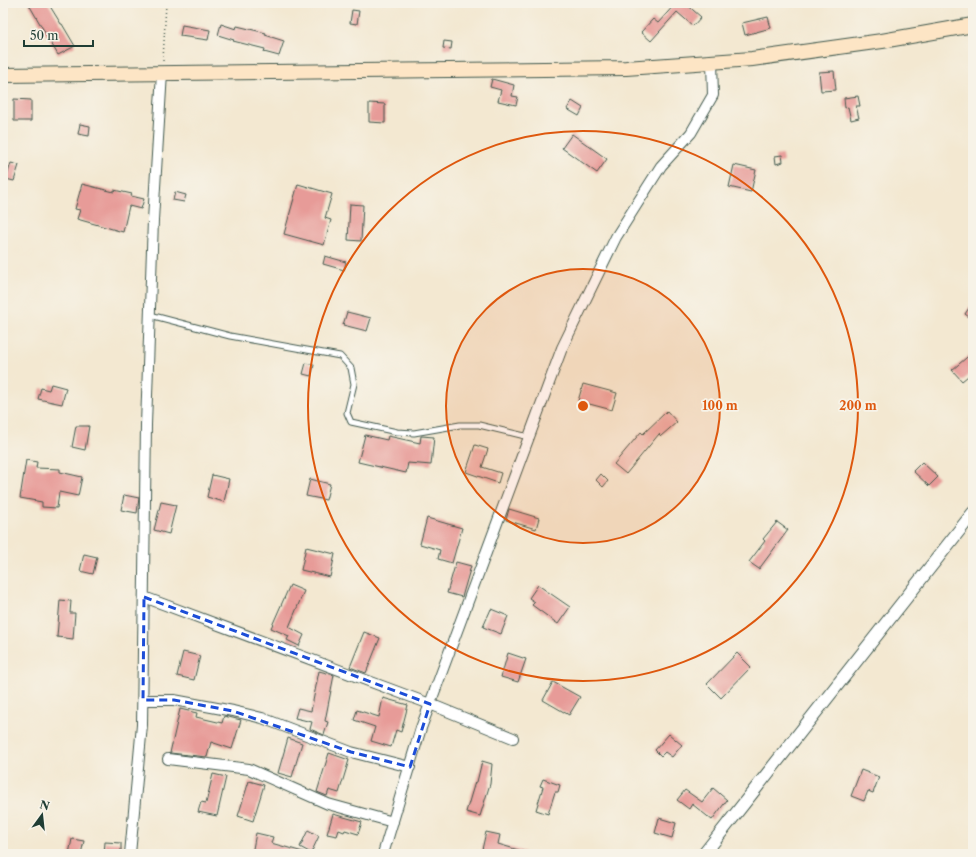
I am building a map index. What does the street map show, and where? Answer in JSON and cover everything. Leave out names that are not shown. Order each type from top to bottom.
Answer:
[{"type":"main road","points":[[3,75],[626,68],[752,59],[874,42],[973,25]]},
{"type":"street","points":[[384,854],[430,704],[562,348],[616,237],[661,166],[691,133],[713,95],[712,62]]},
{"type":"street","points":[[130,854],[142,725],[146,425],[153,220],[162,73]]},
{"type":"street","points":[[704,854],[973,513]]},
{"type":"street","points":[[144,597],[430,704],[513,738]]},
{"type":"street","points":[[143,700],[174,700],[262,718],[351,752],[410,766]]},
{"type":"street","points":[[168,759],[249,769],[328,804],[393,822]]},
{"type":"lane","points":[[150,315],[230,336],[340,356],[351,368],[354,384],[347,413],[351,422],[397,432],[414,433],[460,425],[479,425],[529,437]]},
{"type":"path","points":[[162,73],[166,3]]},
{"type":"highlighted area","points":[[144,597],[430,704],[410,767],[351,752],[233,711],[174,700],[143,700]]},
{"type":"building","points":[[28,3],[48,3],[75,46],[58,55]]},
{"type":"building","points":[[676,3],[685,3],[701,17],[693,26],[677,12],[651,41],[641,32],[653,19],[658,23]]},
{"type":"building","points":[[352,10],[359,11],[357,24],[350,23]]},
{"type":"building","points":[[768,17],[771,28],[745,35],[742,23]]},
{"type":"building","points":[[221,24],[236,29],[237,26],[266,33],[265,35],[284,41],[279,56],[264,52],[265,49],[233,41],[234,40],[218,35]]},
{"type":"building","points":[[182,25],[210,30],[208,40],[180,36]]},
{"type":"building","points":[[444,41],[452,42],[451,49],[443,48]]},
{"type":"building","points":[[834,71],[836,90],[821,91],[819,72]]},
{"type":"building","points":[[492,79],[514,85],[512,96],[518,97],[516,105],[498,101],[501,90],[490,87]]},
{"type":"building","points":[[858,96],[860,106],[856,106],[859,118],[851,120],[848,107],[845,108],[844,98]]},
{"type":"building","points":[[14,99],[31,100],[31,121],[14,121]]},
{"type":"building","points":[[572,101],[583,108],[579,116],[567,109]]},
{"type":"building","points":[[369,103],[385,104],[385,123],[369,122]]},
{"type":"building","points":[[80,124],[90,126],[89,136],[78,134]]},
{"type":"building","points":[[572,134],[607,159],[597,173],[562,148]]},
{"type":"building","points":[[782,155],[783,162],[776,164],[775,156]]},
{"type":"building","points":[[11,163],[19,165],[14,181],[6,179]]},
{"type":"building","points":[[734,165],[756,170],[751,192],[729,187]]},
{"type":"building","points":[[82,184],[114,192],[114,190],[132,194],[131,196],[144,199],[141,209],[129,206],[123,232],[77,219],[80,210],[75,209]]},
{"type":"building","points":[[298,184],[332,194],[325,218],[331,220],[324,245],[284,234]]},
{"type":"building","points":[[175,192],[186,195],[184,202],[173,200]]},
{"type":"building","points":[[350,204],[363,205],[361,241],[348,240]]},
{"type":"building","points":[[325,256],[346,262],[344,270],[323,264]]},
{"type":"building","points":[[973,302],[973,320],[965,314]]},
{"type":"building","points":[[347,312],[371,318],[367,331],[343,325]]},
{"type":"building","points":[[973,352],[973,372],[962,381],[952,370]]},
{"type":"building","points":[[306,363],[314,365],[311,376],[303,374]]},
{"type":"building","points":[[51,384],[66,388],[62,404],[38,399],[41,388],[49,390]]},
{"type":"building","points":[[583,384],[617,393],[612,410],[578,401]]},
{"type":"building","points":[[667,411],[677,422],[661,436],[659,434],[626,474],[614,464],[641,432],[643,434]]},
{"type":"building","points":[[76,426],[89,426],[85,450],[72,447]]},
{"type":"building","points":[[365,435],[387,440],[388,436],[420,443],[421,436],[434,437],[431,465],[408,463],[406,473],[358,462]]},
{"type":"building","points":[[475,445],[488,449],[482,467],[501,473],[498,483],[466,472]]},
{"type":"building","points":[[26,460],[37,462],[36,468],[60,469],[60,472],[82,477],[78,496],[59,492],[57,508],[42,507],[42,502],[20,498]]},
{"type":"building","points":[[922,462],[938,477],[929,486],[913,471]]},
{"type":"building","points":[[601,474],[608,481],[603,487],[596,480]]},
{"type":"building","points":[[212,475],[229,479],[224,502],[207,497]]},
{"type":"building","points":[[310,479],[330,484],[326,500],[306,496]]},
{"type":"building","points":[[124,495],[139,498],[137,513],[121,510]]},
{"type":"building","points":[[161,502],[176,505],[169,534],[154,530]]},
{"type":"building","points":[[509,509],[539,518],[536,529],[506,520]]},
{"type":"building","points":[[427,518],[462,528],[452,563],[438,559],[440,550],[420,544]]},
{"type":"building","points":[[777,522],[788,530],[759,569],[749,562],[765,541],[763,539]]},
{"type":"building","points":[[306,547],[335,554],[330,577],[301,570]]},
{"type":"building","points":[[84,554],[97,557],[93,574],[80,571]]},
{"type":"building","points":[[456,562],[471,566],[462,597],[447,593]]},
{"type":"building","points":[[290,585],[304,591],[289,627],[304,635],[299,646],[287,640],[289,636],[271,628]]},
{"type":"building","points":[[538,585],[570,607],[558,624],[532,605],[535,602],[529,598]]},
{"type":"building","points":[[60,600],[71,601],[70,613],[75,613],[73,639],[57,637]]},
{"type":"building","points":[[491,609],[508,616],[501,634],[483,627]]},
{"type":"building","points":[[364,632],[380,638],[366,673],[350,667]]},
{"type":"building","points":[[183,652],[200,656],[194,680],[177,676]]},
{"type":"building","points":[[508,653],[526,659],[518,682],[501,677]]},
{"type":"building","points":[[737,653],[751,667],[721,698],[707,684]]},
{"type":"building","points":[[319,671],[334,675],[325,721],[328,722],[324,735],[310,729],[312,722],[295,718],[298,708],[311,711]]},
{"type":"building","points":[[553,682],[580,697],[569,715],[543,700]]},
{"type":"building","points":[[383,698],[408,705],[401,732],[396,730],[391,747],[371,741],[375,727],[354,720],[357,710],[379,717]]},
{"type":"building","points":[[180,709],[197,713],[196,717],[222,723],[224,716],[241,720],[232,749],[211,742],[207,757],[170,753]]},
{"type":"building","points":[[669,734],[682,745],[672,757],[665,752],[661,756],[655,750]]},
{"type":"building","points":[[288,738],[302,743],[292,777],[278,773]]},
{"type":"building","points":[[329,753],[349,760],[339,793],[329,790],[327,796],[317,792]]},
{"type":"building","points":[[482,761],[492,764],[490,784],[480,816],[466,812],[475,782],[477,782]]},
{"type":"building","points":[[861,770],[879,777],[873,793],[868,791],[864,801],[851,796]]},
{"type":"building","points":[[213,774],[226,777],[217,816],[198,812],[201,802],[206,803]]},
{"type":"building","points":[[543,779],[560,785],[558,792],[555,792],[548,814],[536,810],[543,787],[540,786]]},
{"type":"building","points":[[249,781],[264,785],[253,821],[238,816]]},
{"type":"building","points":[[713,788],[727,800],[712,820],[692,804],[689,809],[677,800],[685,790],[702,802]]},
{"type":"building","points":[[333,814],[362,822],[358,834],[345,830],[344,832],[339,830],[337,836],[327,834]]},
{"type":"building","points":[[659,818],[676,823],[672,838],[655,833]]},
{"type":"building","points":[[308,830],[319,836],[311,853],[300,847]]},
{"type":"building","points":[[486,832],[500,835],[498,844],[525,852],[525,854],[481,854]]},
{"type":"building","points":[[256,833],[273,837],[271,843],[303,852],[303,854],[252,854]]},
{"type":"building","points":[[72,839],[84,841],[81,854],[69,854]]},
{"type":"building","points":[[105,842],[121,843],[121,854],[104,854]]}]
